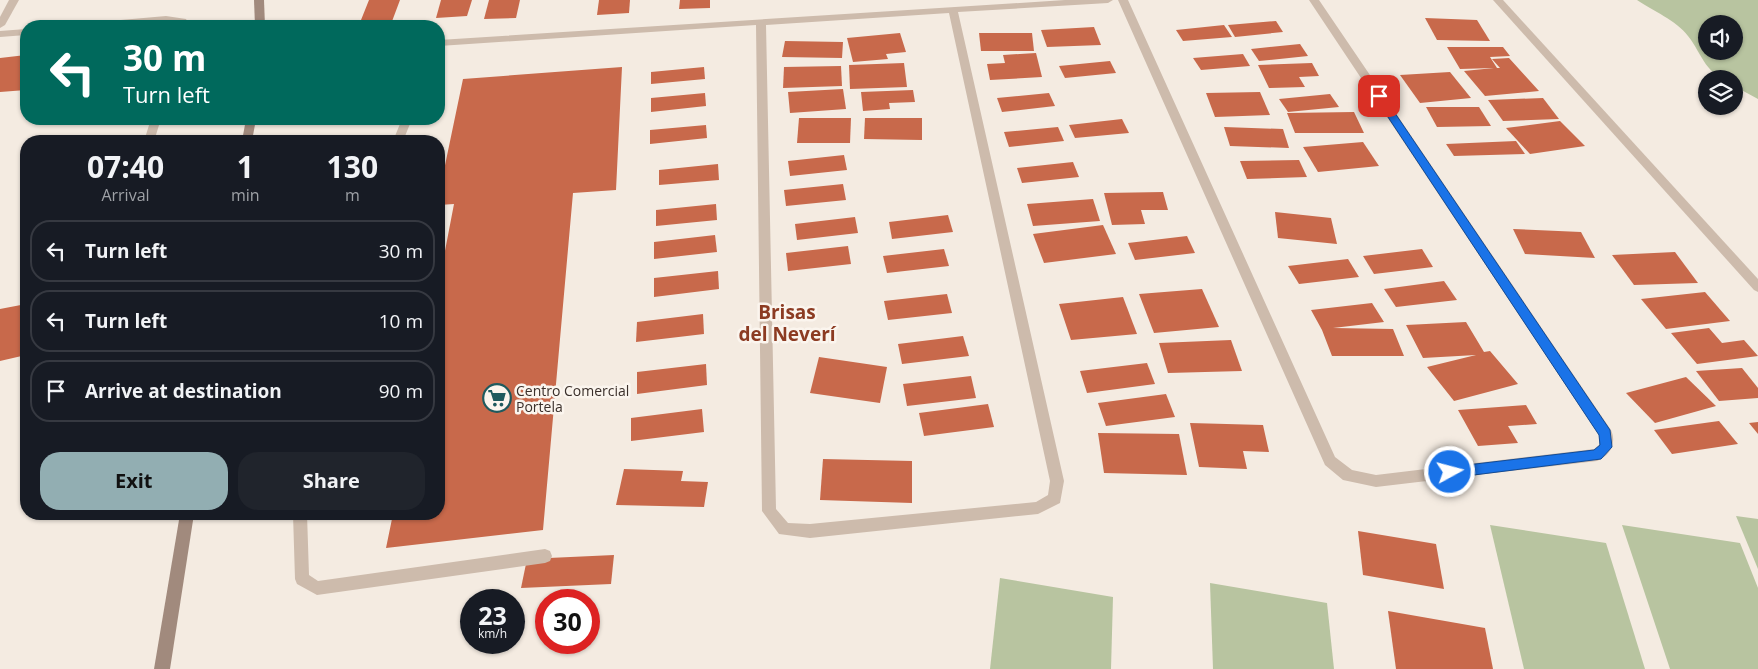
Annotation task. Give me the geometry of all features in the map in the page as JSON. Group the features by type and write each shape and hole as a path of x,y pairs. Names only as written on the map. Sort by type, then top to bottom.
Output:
{"street":[{"path":"0,25 14,0"},
{"path":"259,0 260,20"},
{"path":"445,43 1108,0"},
{"path":"1123,0 1330,461 1348,476 1376,481 1597,455 1606,447 1606,434 1314,0"},
{"path":"1498,0 1758,287"},
{"path":"760,22 768,511 784,529 810,530 1038,508 1055,499 1057,481 953,9"},
{"path":"155,20 174,20"},
{"path":"0,34 20,32"},
{"path":"162,669 185,520"},
{"path":"300,520 302,579 317,588 545,556"}],"green space":[{"path":"1637,0 1758,0 1758,99 1743,91 1743,70 1711,70 1704,60 1743,60 1743,15 1698,15 1698,51 1683,30 1671,20"},
{"path":"1736,516 1758,519 1758,569"},
{"path":"1490,525 1606,543 1645,669 1524,669"},
{"path":"1622,525 1740,543 1758,588 1758,669 1670,669"},
{"path":"1000,578 1113,597 1111,669 990,669"},
{"path":"1210,583 1327,603 1334,669 1213,669"}],"building":[{"path":"369,0 400,0 392,20 361,20"},
{"path":"441,0 472,0 467,16 436,18"},
{"path":"489,0 520,0 516,18 484,19"},
{"path":"599,0 630,0 629,13 597,15"},
{"path":"680,0 710,0 710,8 679,9"},
{"path":"1425,18 1477,20 1490,41 1437,40"},
{"path":"1276,21 1283,32 1235,37 1228,25"},
{"path":"1224,25 1232,37 1183,41 1176,30"},
{"path":"1094,27 1101,45 1047,47 1041,30"},
{"path":"900,33 906,52 886,54 888,59 853,62 847,38"},
{"path":"979,33 1032,33 1034,51 981,51"},
{"path":"785,41 843,42 842,58 782,57"},
{"path":"1300,44 1308,56 1259,61 1251,49"},
{"path":"1447,47 1503,47 1510,56 1490,57 1497,68 1500,68 1492,59 1509,58 1539,91 1485,96 1464,71 1494,68 1460,69"},
{"path":"1036,53 1042,77 990,80 987,64 1005,63 1003,55"},
{"path":"1243,54 1250,66 1201,70 1193,58"},
{"path":"20,56 20,90 0,92 0,58"},
{"path":"1110,61 1116,73 1065,78 1059,66"},
{"path":"904,63 907,87 850,89 849,65"},
{"path":"1312,63 1319,76 1299,77 1305,87 1269,88 1258,65"},
{"path":"841,66 842,86 783,88 784,67"},
{"name":"Centro Comercial Portela","path":"622,67 616,190 573,193 543,530 386,548 392,520 445,520 445,251 454,204 445,205 445,165 463,79"},
{"path":"704,67 705,79 651,84 651,72"},
{"path":"1450,72 1471,98 1420,103 1400,75"},
{"path":"843,89 846,109 790,113 788,92"},
{"path":"913,90 915,102 889,103 890,109 863,111 861,92"},
{"path":"1260,92 1270,115 1215,117 1206,93"},
{"path":"705,93 706,106 651,112 651,98"},
{"path":"1049,93 1055,106 1002,112 997,98"},
{"path":"1330,94 1339,107 1288,112 1279,99"},
{"path":"1543,98 1559,119 1503,121 1488,100"},
{"path":"1426,107 1479,107 1491,126 1437,127"},
{"path":"1354,112 1364,133 1295,133 1287,113"},
{"path":"799,118 851,118 850,143 797,143"},
{"path":"865,118 922,118 922,140 864,139"},
{"path":"1122,119 1129,133 1075,138 1069,125"},
{"path":"1560,121 1585,146 1530,154 1506,128"},
{"path":"706,125 707,138 650,144 650,130"},
{"path":"1058,127 1064,141 1009,147 1004,132"},
{"path":"1224,127 1283,129 1289,148 1230,146"},
{"path":"1516,141 1525,154 1454,156 1446,144"},
{"path":"1363,142 1379,166 1318,172 1303,147"},
{"path":"844,155 847,170 790,176 788,161"},
{"path":"1299,160 1307,177 1247,179 1240,161"},
{"path":"1073,162 1079,177 1022,183 1017,168"},
{"path":"718,164 719,180 659,185 659,170"},
{"path":"843,184 846,200 786,206 784,190"},
{"path":"1163,192 1168,210 1141,210 1145,224 1112,225 1104,193"},
{"path":"1093,199 1100,221 1033,226 1027,204"},
{"path":"716,204 717,220 656,226 656,210"},
{"path":"1275,212 1331,218 1337,244 1278,238"},
{"path":"948,215 953,232 892,239 889,222"},
{"path":"855,217 858,233 797,240 795,224"},
{"path":"1103,225 1116,254 1044,263 1033,234"},
{"path":"1513,229 1581,232 1595,258 1525,254"},
{"path":"715,235 717,252 654,259 654,242"},
{"path":"1187,236 1195,253 1135,260 1128,243"},
{"path":"848,246 851,264 788,271 786,253"},
{"path":"944,249 949,266 887,273 883,256"},
{"path":"1422,249 1433,267 1374,274 1363,256"},
{"path":"1675,252 1698,283 1634,285 1612,255"},
{"path":"1348,259 1359,277 1299,284 1288,266"},
{"path":"718,271 719,289 654,297 654,278"},
{"path":"1444,281 1457,300 1396,307 1384,289"},
{"path":"1202,289 1219,327 1154,333 1139,294"},
{"path":"1705,292 1730,321 1666,329 1641,299"},
{"path":"947,294 952,313 888,320 884,301"},
{"path":"1123,297 1137,334 1071,340 1059,304"},
{"path":"1372,303 1384,322 1333,328 1393,329 1404,356 1332,356 1322,330 1311,310"},
{"path":"20,305 20,356 0,361 0,309"},
{"path":"703,314 704,334 636,342 637,322"},
{"path":"1466,322 1484,352 1490,351 1518,384 1454,401 1427,367 1476,355 1423,358 1406,325"},
{"path":"1709,328 1722,343 1744,340 1758,356 1697,364 1671,333"},
{"path":"963,336 969,356 902,364 898,344"},
{"path":"1231,340 1242,371 1168,373 1159,343"},
{"path":"819,357 887,367 880,403 810,393"},
{"path":"1147,363 1155,384 1087,393 1080,371"},
{"path":"706,364 707,385 637,394 637,372"},
{"path":"1742,368 1758,388 1758,398 1719,401 1696,371"},
{"path":"971,376 976,398 907,406 903,384"},
{"path":"1686,377 1716,406 1655,423 1626,393"},
{"path":"1166,394 1175,417 1106,426 1098,403"},
{"path":"988,404 994,427 924,436 919,413"},
{"path":"1526,405 1537,424 1508,426 1518,443 1478,446 1458,410"},
{"path":"702,409 704,432 631,441 631,418"},
{"path":"1719,421 1738,444 1672,454 1654,430"},
{"path":"1758,422 1758,434 1749,423"},
{"path":"1190,423 1263,425 1269,452 1243,451 1247,469 1199,467"},
{"path":"1098,433 1179,434 1187,475 1104,473"},
{"path":"823,459 912,461 912,503 820,500"},
{"path":"624,469 683,471 681,481 708,482 704,507 616,505"},
{"path":"1358,531 1436,544 1444,589 1363,575"},
{"path":"614,555 611,584 521,588 527,559"},
{"path":"1388,611 1485,628 1493,669 1396,669"}],"place":[{"name":"Centro Comercial Portela","path":"497,398"}],"district":[{"name":"Brisas del Neverí","path":"787,323"}],"route":[{"path":"1379,96 1606,434 1606,447 1597,455 1450,472"}]}
